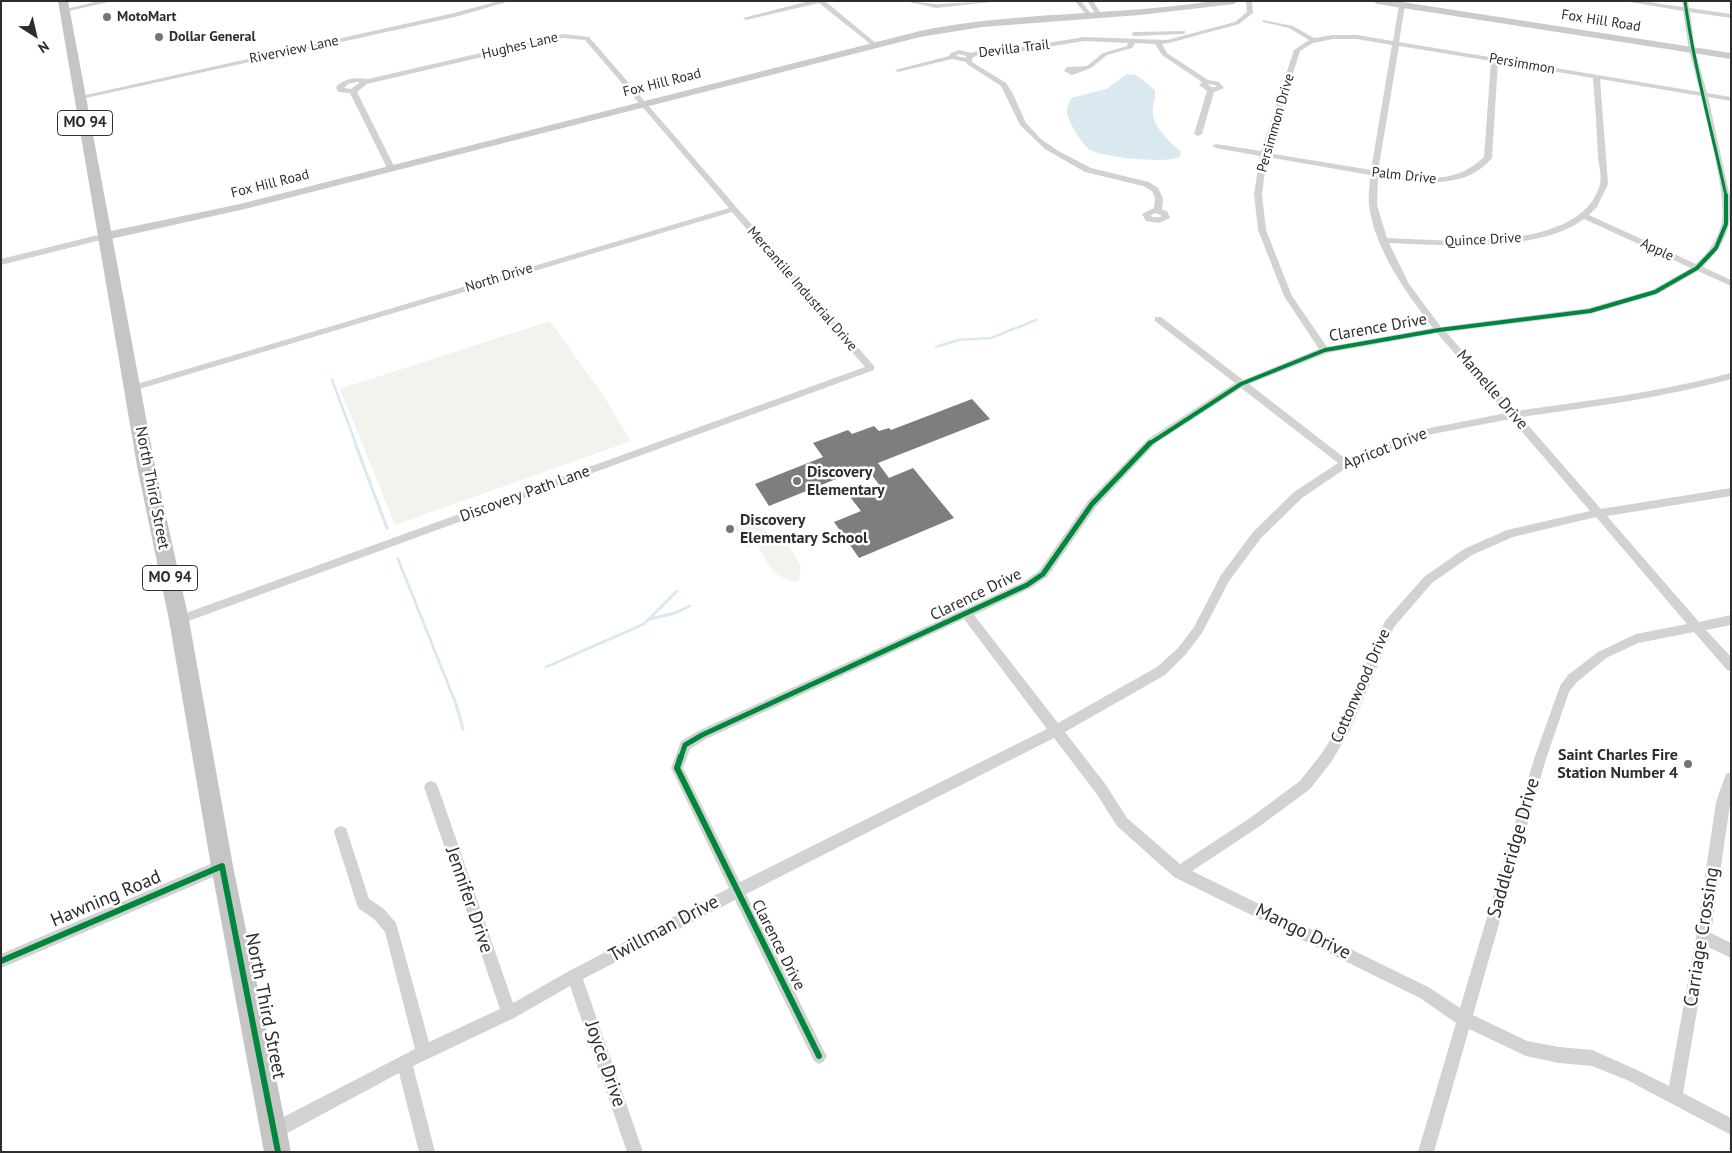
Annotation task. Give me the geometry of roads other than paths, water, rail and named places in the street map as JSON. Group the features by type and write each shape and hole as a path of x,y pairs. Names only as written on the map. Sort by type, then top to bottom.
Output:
{"main road":[{"name":"North Third Street","path":"64,5 146,466 179,620 222,866 276,1142"}],"street":[{"path":"64,5 110,1"},
{"name":"Riverview Lane","path":"81,97 455,16 507,1"},
{"path":"746,18 819,1 875,45"},
{"path":"908,1 936,6 998,1"},
{"path":"1078,1 1094,15"},
{"path":"1090,1 1094,15"},
{"name":"Fox Hill Road","path":"106,236 236,208 875,45 939,31 981,24 1193,7 1234,1"},
{"name":"Devilla Trail","path":"1158,210 1160,197 1148,185 1092,172 1039,142 1017,115 1006,88 973,66 970,58 979,52 1023,49 1084,39 1158,43 1197,34 1242,20 1250,13 1249,1"},
{"name":"Fox Hill Road","path":"1377,1 1731,56"},
{"path":"1627,1 1731,16"},
{"name":"Clarence Drive","path":"819,1056 677,768 685,745 702,735 1027,585 1043,574 1092,504 1152,441 1242,384 1325,350 1439,330 1590,311 1655,292 1697,268 1716,248 1726,224 1727,202 1704,94 1692,50 1688,10 1685,1"},
{"name":"Mamelle Drive","path":"1402,5 1374,174 1373,205 1383,240 1405,285 1439,330 1731,666"},
{"path":"1265,21 1291,27 1312,39"},
{"name":"Devilla Trail","path":"1114,40 1115,36 1121,35 1186,32 1197,34"},
{"name":"Hughes Lane","path":"368,82 352,80 342,84 340,87 341,90 353,91 368,82 563,36 577,36 587,38 644,104"},
{"name":"Persimmon","path":"1312,39 1357,37 1731,99"},
{"name":"Persimmon Drive","path":"1312,39 1297,50 1264,154 1258,194 1262,230 1288,296 1325,350"},
{"path":"1080,69 1089,67 1105,54 1130,47 1132,41"},
{"path":"1158,43 1164,54 1206,82 1203,85 1211,90 1198,134"},
{"path":"898,70 952,57 953,54 959,52 970,58"},
{"name":"Palm Drive","path":"1216,146 1416,180 1449,180 1464,177 1479,169 1488,158 1495,59"},
{"name":"Quince Drive","path":"1383,240 1464,244 1499,242 1548,233 1584,216 1597,201 1604,184 1596,77"},
{"name":"Hughes Lane","path":"353,91 391,168"},
{"path":"644,104 734,209"},
{"name":"Mercantile Industrial Drive","path":"734,209 871,368"},
{"name":"North Drive","path":"133,388 734,209"},
{"name":"Apple","path":"1584,216 1731,283"},
{"path":"1,262 106,236"},
{"path":"1158,319 1345,463"},
{"name":"Discovery Path Lane","path":"179,620 871,368"},
{"name":"Apricot Drive","path":"1057,730 1161,671 1182,651 1198,630 1225,578 1258,534 1298,495 1345,463 1420,433 1514,415 1645,396 1731,376"},
{"name":"Cottonwood Drive","path":"1179,872 1305,785 1327,757 1346,726 1389,624 1428,580 1468,552 1511,533 1598,513 1731,492"},
{"name":"Mango Drive","path":"967,614 1057,730 1122,822 1179,872 1385,972 1425,993 1464,1019 1526,1048 1559,1055 1592,1058 1675,1096 1731,1127"},
{"name":"Saddleridge Drive","path":"1426,1152 1540,759 1564,690 1572,679 1602,655 1636,639 1731,620"},
{"name":"Twillman Drive","path":"276,1142 404,1062 509,1013 574,976 737,891 1057,730"},
{"name":"Carriage Crossing","path":"1675,1096 1703,937 1723,802 1731,778"},
{"name":"Jennifer Drive","path":"431,787 509,1013"},
{"path":"341,832 363,904 379,914 391,928 424,1053"},
{"name":"Hawning Road","path":"1,961 222,866"},
{"path":"1703,937 1731,951"},
{"name":"Joyce Drive","path":"574,976 635,1152"},
{"path":"404,1062 427,1152"}],"waterway":[{"path":"936,347 958,340 991,338 1036,320"},
{"path":"332,380 356,444"},
{"path":"355,443 387,528"},
{"path":"398,559 456,704 463,729"},
{"path":"546,667 644,624 677,591"},
{"path":"650,619 675,613 690,606"}],"place":[{"name":"MotoMart","path":"107,17"},
{"name":"Dollar General","path":"159,37"},
{"name":"Discovery Elementary","path":"797,481"},
{"name":"Discovery Elementary School","path":"730,529"},
{"name":"Saint Charles Fire Station Number 4","path":"1688,764"}]}
